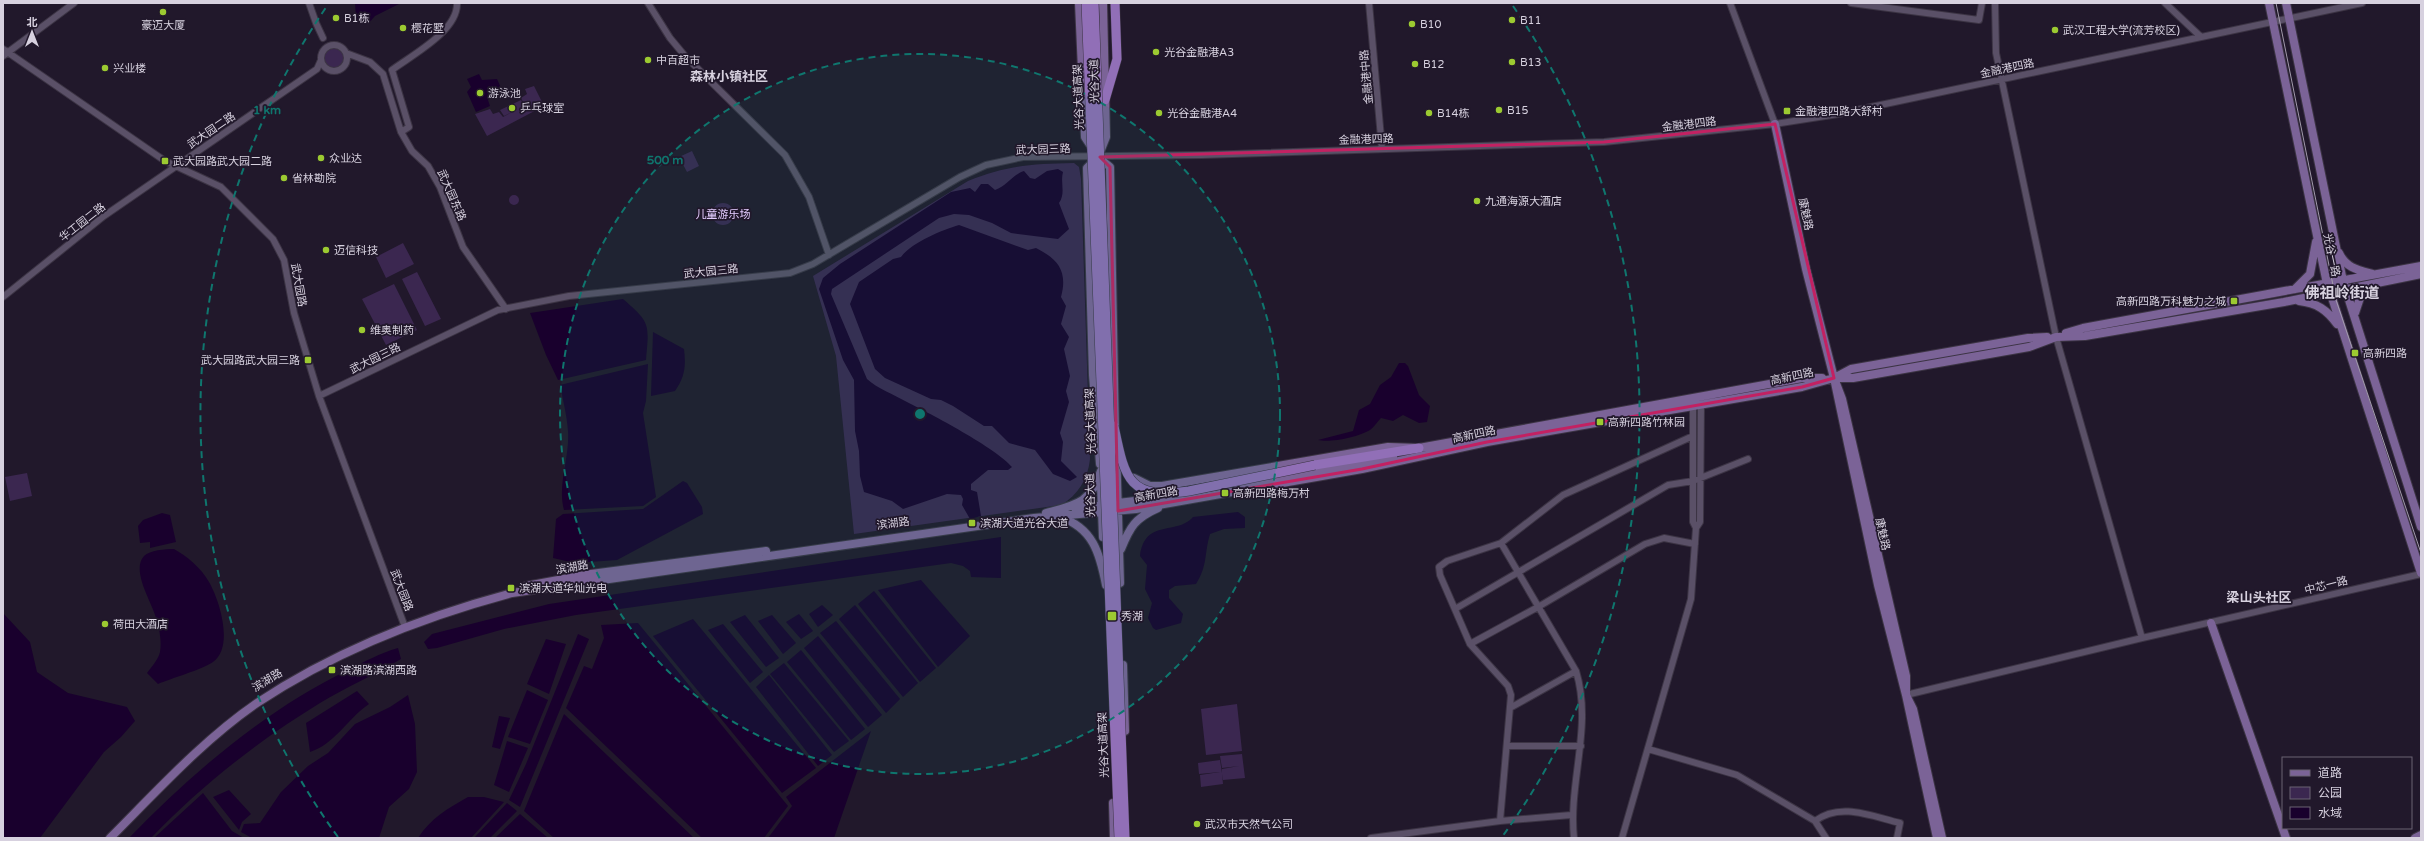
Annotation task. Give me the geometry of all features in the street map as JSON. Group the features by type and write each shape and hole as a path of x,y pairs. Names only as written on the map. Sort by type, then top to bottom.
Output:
{"highway":[{"name":"光谷大道高架","path":"1086,3 1118,838"},
{"name":"光谷大道高架","path":"1094,3 1125,838"},
{"path":"1105,100 1117,59 1115,3"},
{"path":"1108,377 1114,427 1124,469 1138,487 1148,492 1166,493 1189,491 1315,465 1419,448"}],"main road":[{"name":"光谷大道","path":"1079,3 1084,137 1098,157 1110,167 1118,507 1129,838"},
{"name":"光谷大道","path":"1103,3 1106,137 1098,157 1087,168 1093,375 1101,471 1100,504 1106,585 1114,838"},
{"name":"光谷一路","path":"2269,3 2327,284 2421,573"},
{"name":"光谷一路","path":"2286,3 2288,19 2343,281 2421,527"},
{"name":"康魅路","path":"1775,124 1806,269 1834,378 1842,399 1906,676 1906,695 1937,838"},
{"path":"2292,291 2304,282 2310,274 2317,236"},
{"path":"2336,248 2342,260 2353,269 2380,279 2361,295 2354,311 2356,320"},
{"name":"高新四路","path":"1118,507 1169,503 1362,469 1487,442 1802,387 1834,378 1851,369 2028,338 2085,336 2284,302 2346,290 2421,266"},
{"name":"高新四路","path":"2056,337 2083,328 2343,281 2380,279 2421,274"},
{"path":"2284,302 2295,301 2316,305 2328,311 2341,328"},
{"name":"高新四路","path":"1118,507 1371,461 1419,448 1802,378 1834,378"},
{"name":"高新四路","path":"1116,436 1123,465 1138,482 1162,486 1388,447 1419,448"},
{"path":"1046,515 1078,504 1091,495 1101,471"},
{"path":"1120,568 1120,549 1130,527 1139,518 1169,503"},
{"name":"滨湖路","path":"1046,515 1100,504 1118,507"},
{"name":"滨湖路","path":"104,838 178,763 255,700 335,652 468,600 511,588 591,574 1046,515 1083,512 1101,513 1118,507"},
{"path":"1046,515 1069,520 1092,538 1102,564 1106,585"},
{"path":"2212,622 2282,817"},
{"path":"2212,622 2282,826"},
{"name":"滨湖路","path":"110,838 181,766 257,704 337,656 404,625"},
{"name":"康魅路","path":"1906,695 1913,709 1942,838"},
{"path":"2415,838 2421,835"}],"street":[{"path":"5,53 74,3"},
{"path":"310,3 316,23 323,38 323,52 317,69 338,70 355,57"},
{"path":"401,132 409,127 392,70 447,28 457,10 457,3"},
{"path":"648,3 670,38 685,56 785,155 807,192 829,255"},
{"name":"金融港中路","path":"1369,3 1382,149"},
{"path":"1730,3 1775,124"},
{"path":"1852,3 1893,6 1979,20 1982,3"},
{"path":"1995,3 1995,42 2001,80 2056,337 2142,638"},
{"path":"2165,3 2201,37"},
{"name":"金融港四路","path":"1098,157 1604,142 1775,124 1838,114 2362,3"},
{"path":"323,38 337,45 346,53 345,65"},
{"path":"323,52 328,46 337,45"},
{"name":"武大园路","path":"5,53 175,166 221,188 273,238 284,260 294,313 318,396 404,625"},
{"name":"武大园东路","path":"346,53 370,62 383,74 401,132 412,151 428,166 440,187 463,247 506,309"},
{"path":"321,60 329,70"},
{"name":"武大园二路","path":"175,166 317,69"},
{"name":"武大园三路","path":"318,396 482,317 506,309 569,296 790,273 813,264 960,176 986,165 1024,157 1098,157"},
{"name":"华工园二路","path":"3,297 104,216 175,166"},
{"path":"1696,528 1693,522 1693,436 1697,405"},
{"path":"1622,838 1691,599 1696,528 1700,522 1697,405"},
{"path":"1500,821 1511,695 1508,686 1470,644 1440,576 1439,567 1447,561 1501,543 1563,495 1693,436"},
{"path":"1455,609 1624,509 1668,485 1700,479 1748,459"},
{"path":"1470,644 1538,607 1645,544 1664,538 1695,544"},
{"path":"1501,543 1576,671 1580,683 1581,746 1572,815 1574,838"},
{"name":"中芯一路","path":"1906,695 2421,573"},
{"path":"1510,708 1576,671"},
{"path":"1507,746 1581,746"},
{"path":"1648,749 1737,775 1815,821 1826,838"},
{"path":"1815,821 1824,814 1844,810 1900,823 1897,838"},
{"path":"1371,838 1500,821 1572,815"}],"highlighted area":[{"path":"1775,124 1834,378 1802,387 1487,442 1362,469 1118,511 1110,167 1100,157 1604,142"}],"green space":[{"path":"334,47 342,50 345,58 342,66 334,69 326,66 323,58 326,50"},
{"path":"534,86 544,106 487,136 475,114 490,109 493,114 499,112 503,117 520,108 504,116 500,110 521,100 525,106 521,98 527,94 525,89"},
{"path":"692,151 699,166 687,172 679,157"},
{"path":"1074,163 1079,167 1081,179 1090,459 1087,473 1081,486 1067,501 1061,505 854,534 836,356 813,276 968,181 1020,166"},
{"path":"512,195 516,195 518,196 518,204 512,205 509,202 509,198"},
{"name":"儿童游乐场","path":"719,203 727,203 734,210 734,218 727,225 719,225 712,218 712,210"},
{"path":"403,243 414,264 386,278 376,257"},
{"path":"417,272 441,319 425,326 402,279"},
{"path":"394,284 417,330 386,345 362,299"},
{"path":"27,473 32,496 10,501 5,477"},
{"path":"1237,704 1242,751 1206,755 1201,709"},
{"path":"1242,754 1245,778 1223,780 1222,774 1223,784 1201,787 1200,775 1220,772 1199,774 1198,763 1220,760 1222,773 1222,769 1239,766 1222,768 1220,756"}],"water":[{"path":"355,3 401,3 375,16 368,24 361,24 356,18"},
{"name":"游泳池","path":"479,74 482,80 497,79 502,90 491,94 492,97 488,100 490,106 476,112 467,92 471,87 467,79"},
{"path":"1058,169 1063,172 1063,192 1059,203 1069,229 1058,239 1011,233 992,223 969,215 954,214 939,218 832,289 831,294 867,379 871,383 978,441 1004,459 1012,467 1008,470 988,470 971,484 971,490 977,492 981,516 970,519 962,505 963,499 961,495 947,494 903,509 892,501 864,492 860,476 859,451 855,431 854,380 843,360 819,289 823,278 840,264 951,192 970,188 975,192 981,184 988,184 995,190 1024,171 1030,178 1035,179 1047,171"},
{"path":"959,225 1028,250 1036,248 1044,252 1055,261 1062,273 1063,288 1061,297 1066,306 1061,324 1069,337 1064,349 1070,376 1066,391 1069,402 1060,433 1063,442 1061,461 1077,477 1070,481 1053,474 1035,450 1009,443 992,426 984,426 941,400 931,399 885,378 875,369 850,304 859,282 893,259 901,257 919,242 944,230"},
{"path":"623,299 639,314 646,325 648,339 646,360 558,380 546,355 530,313"},
{"path":"653,332 684,349 685,361 683,376 675,391 651,396"},
{"path":"1399,363 1405,363 1408,366 1419,395 1430,406 1427,422 1419,423 1403,415 1393,421 1381,418 1370,430 1365,433 1337,440 1318,440 1353,431 1359,410 1370,404 1380,385 1391,377"},
{"path":"648,364 646,401 643,413 656,497 643,506 564,510 562,491 568,431 560,385"},
{"path":"683,481 687,483 702,507 703,514 617,560 575,563 553,558 556,519 563,514 643,509"},
{"path":"1238,512 1245,517 1245,528 1224,529 1210,534 1204,565 1196,584 1175,586 1169,590 1169,598 1183,614 1181,623 1156,630 1153,628 1148,618 1152,603 1145,589 1147,565 1140,556 1143,544 1148,537 1154,532 1162,529 1186,523 1193,517"},
{"path":"162,513 170,515 176,542 150,548 150,542 140,543 138,526 143,520"},
{"path":"1001,537 1001,578 971,577 970,571 963,566 951,563 576,615 504,629 437,648 428,649 424,642 432,634 549,604"},
{"path":"174,549 184,555 198,568 206,577 213,590 221,612 224,635 223,646 219,655 208,665 158,684 147,673 155,663 160,652 160,633 155,615 143,586 140,569 144,556 150,552"},
{"path":"921,580 970,636 938,667 878,590"},
{"path":"874,591 936,668 920,682 858,604"},
{"path":"822,605 833,615 818,627 809,614"},
{"path":"855,605 918,683 903,697 839,619"},
{"path":"3,613 30,642 37,672 68,693 127,707 135,721 121,737 104,752 40,838 3,838"},
{"path":"799,614 813,631 801,639 786,622"},
{"path":"745,615 779,658 766,667 730,622"},
{"path":"772,615 796,643 783,654 758,621"},
{"path":"693,619 816,768 782,793 653,636"},
{"path":"836,621 900,699 886,713 820,633"},
{"path":"638,623 788,806 764,838 702,838 566,708 584,666 592,669 604,638 601,625"},
{"path":"723,624 763,672 750,683 708,630"},
{"path":"578,634 589,639 520,807 509,800 526,764"},
{"path":"818,636 882,715 868,727 804,648"},
{"path":"546,639 566,644 549,694 527,684"},
{"path":"398,648 401,659 330,697 253,748 190,800 151,838 129,838 204,767 287,704 348,670 385,652"},
{"path":"801,650 865,729 851,740 787,662"},
{"path":"784,663 849,741 834,752 770,674"},
{"path":"769,675 832,755 818,766 756,687"},
{"path":"527,690 548,700 530,744 508,737"},
{"path":"357,691 369,704 327,743 310,752 306,723"},
{"path":"408,695 415,724 417,772 409,789 389,807 379,838 252,838 241,832 244,824 260,823 281,792 308,766 328,753 355,724 390,707"},
{"path":"564,714 694,838 554,838 524,811"},
{"path":"499,716 510,718 500,749 492,747"},
{"path":"871,731 834,838 768,838 792,806 786,797"},
{"path":"507,741 528,748 509,792 494,785"},
{"path":"229,790 251,814 242,822 239,830 213,797"},
{"path":"203,793 232,831 244,838 154,838"},
{"path":"468,797 484,797 504,802 471,838 418,838 428,825 440,814"},
{"path":"507,803 517,811 490,838 474,838"},
{"path":"520,814 548,838 495,838"}],"tram line":[{"path":"2276,3 2336,300 2421,553"}],"place":[{"name":"豪迈大厦","path":"163,12"},
{"name":"B1栋","path":"336,18"},
{"name":"B11","path":"1512,20"},
{"name":"B10","path":"1412,24"},
{"name":"樱花墅","path":"403,28"},
{"name":"武汉工程大学(流芳校区)","path":"2055,30"},
{"name":"光谷金融港A3","path":"1156,52"},
{"name":"中百超市","path":"648,60"},
{"name":"B13","path":"1512,62"},
{"name":"B12","path":"1415,64"},
{"name":"兴业楼","path":"105,68"},
{"name":"游泳池","path":"480,93"},
{"name":"乒乓球室","path":"512,108"},
{"name":"B15","path":"1499,110"},
{"name":"金融港四路大舒村","path":"1787,111"},
{"name":"光谷金融港A4","path":"1159,113"},
{"name":"B14栋","path":"1429,113"},
{"name":"众业达","path":"321,158"},
{"name":"武大园路武大园二路","path":"165,161"},
{"name":"省林勘院","path":"284,178"},
{"name":"九通海源大酒店","path":"1477,201"},
{"name":"迈信科技","path":"326,250"},
{"name":"高新四路万科魅力之城","path":"2234,301"},
{"name":"维奥制药","path":"362,330"},
{"name":"高新四路","path":"2355,353"},
{"name":"武大园路武大园三路","path":"308,360"},
{"name":"高新四路竹林园","path":"1600,422"},
{"name":"高新四路梅万村","path":"1225,493"},
{"name":"滨湖大道光谷大道","path":"972,523"},
{"name":"滨湖大道华灿光电","path":"511,588"},
{"name":"秀湖","path":"1112,616"},
{"name":"荷田大酒店","path":"105,624"},
{"name":"滨湖路滨湖西路","path":"332,670"},
{"name":"武汉市天然气公司","path":"1197,824"}],"district":[{"name":"森林小镇社区","path":"729,76"},
{"name":"佛祖岭街道","path":"2342,293"},
{"name":"梁山头社区","path":"2259,597"}]}
